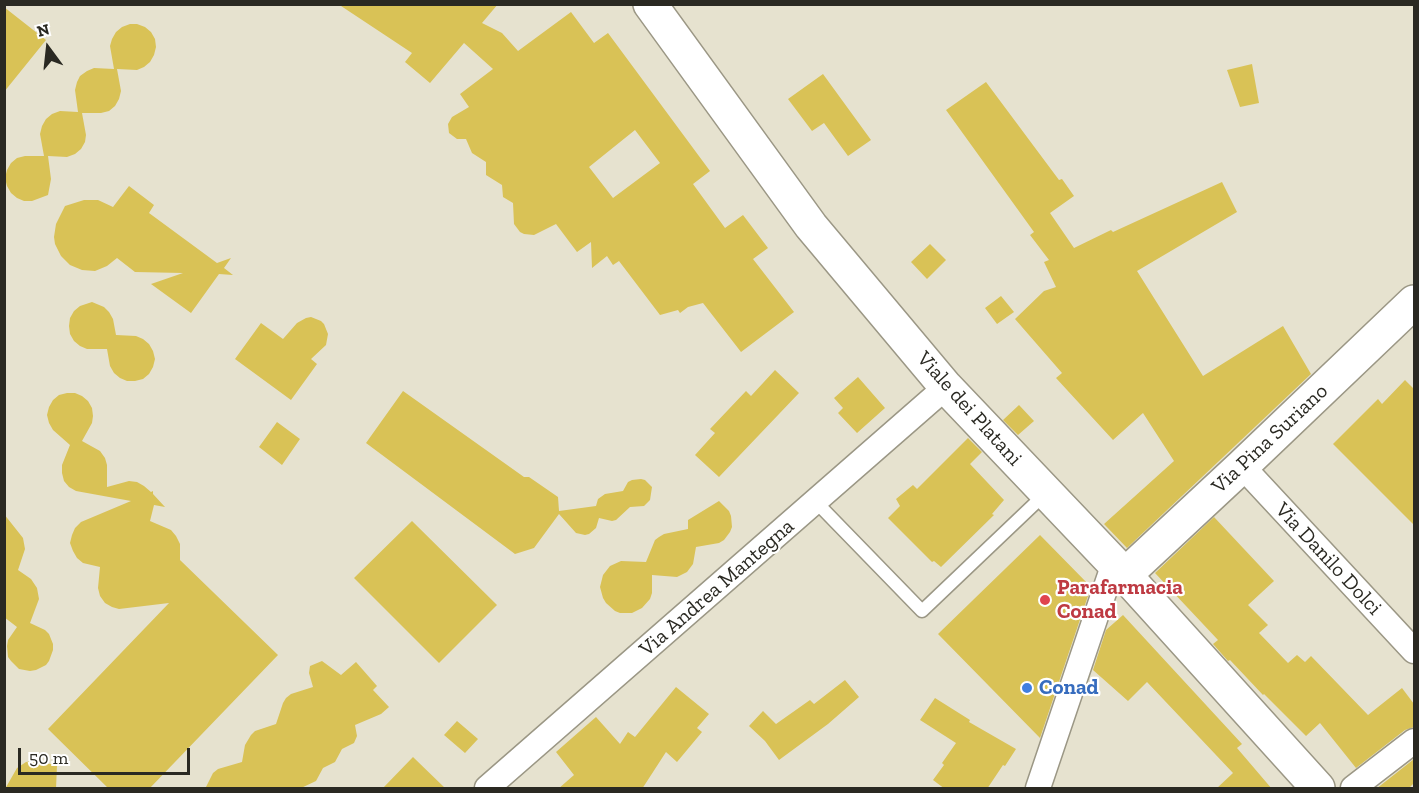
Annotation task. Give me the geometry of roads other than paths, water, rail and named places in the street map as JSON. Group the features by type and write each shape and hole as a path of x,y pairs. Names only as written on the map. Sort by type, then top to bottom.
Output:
{"street":[{"name":"Viale dei Platani","path":"650,4 811,225 946,387 1119,569 1318,789"},
{"name":"Via Pina Suriano","path":"1119,569 1242,466 1414,302"},
{"name":"Via Andrea Mantegna","path":"487,789 946,387"},
{"name":"Via Danilo Dolci","path":"1242,466 1414,651"},
{"path":"1038,789 1119,569"},
{"path":"1353,789 1414,741"}],"lane":[{"path":"816,502 922,611 1047,492"}],"place":[{"name":"Parafarmacia Conad","path":"1045,600"},
{"name":"Conad","path":"1027,688"}]}
